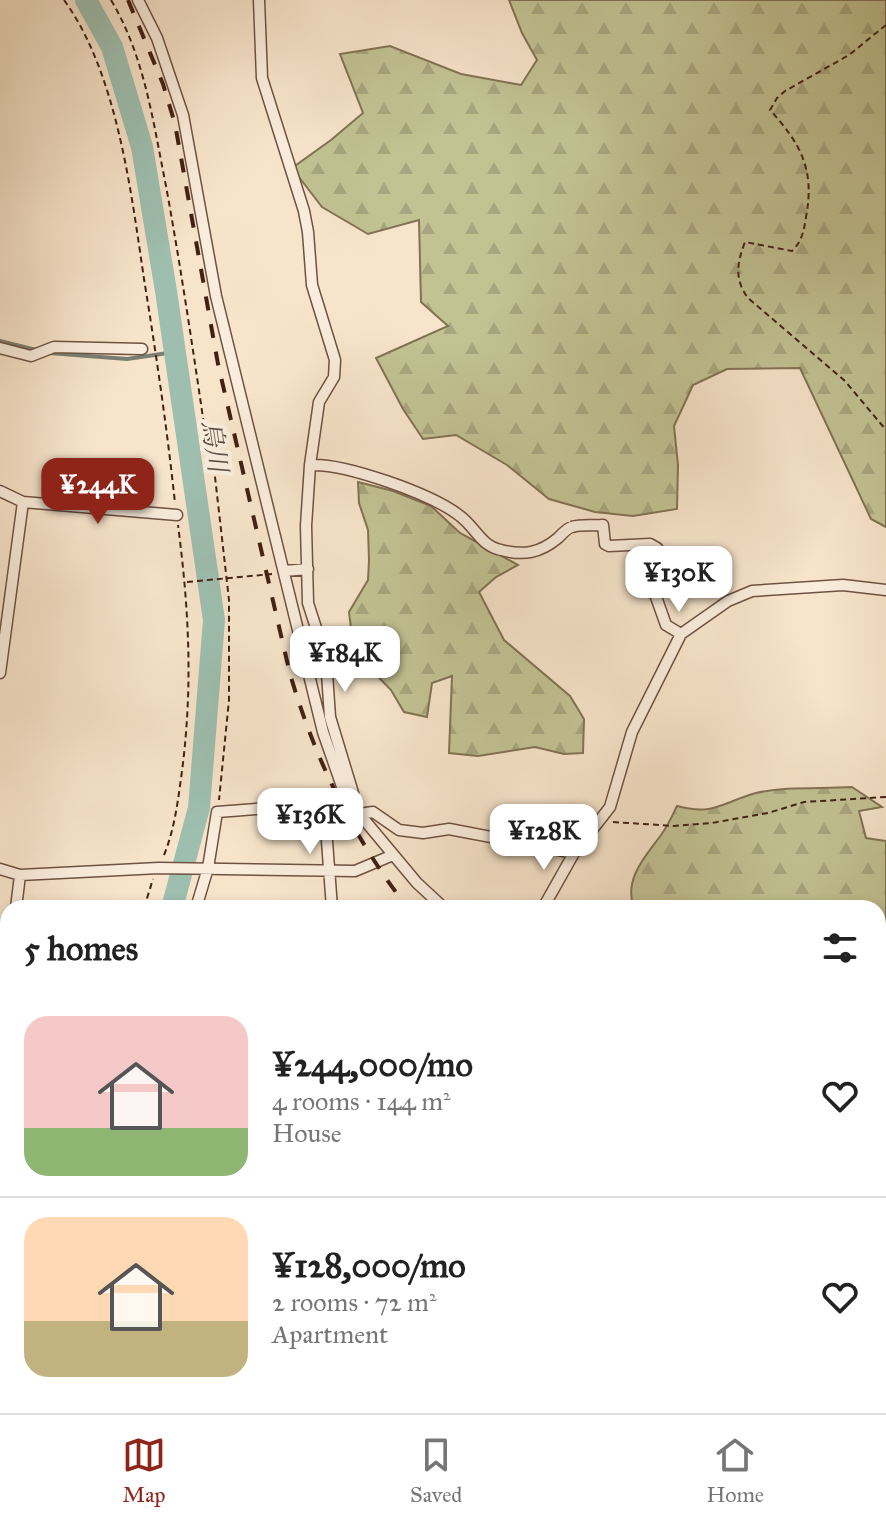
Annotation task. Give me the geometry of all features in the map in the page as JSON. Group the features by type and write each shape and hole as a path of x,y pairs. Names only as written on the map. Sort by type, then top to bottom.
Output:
{"street":[{"path":"138,0 157,38 183,115 216,296 323,732 346,798 417,883 435,900"},
{"path":"198,900 217,812 346,798 353,793 330,717 326,659 308,603 306,526 310,465 319,402 334,377 335,360 312,285 304,211 262,78 259,0"},
{"path":"0,348 31,356 54,347 142,349"},
{"path":"310,465 337,468 427,497 459,515 486,546 499,550 520,553 545,549 571,527 603,525 605,544 609,546 650,544 657,548 643,589 655,594 666,625 681,634"},
{"path":"0,491 23,502 177,515"},
{"path":"0,673 23,502"},
{"path":"284,571 308,569"},
{"path":"548,900 574,853 610,807 632,732 681,634 728,601 752,591 843,585 886,590"},
{"path":"324,801 331,900"},
{"path":"359,814 373,812 399,830 423,833 449,829 574,853"},
{"path":"0,869 20,875 161,868 328,871 364,869 393,855"},
{"path":"17,900 20,875"}],"path":[{"path":"64,0 78,20 103,75 121,147 159,374 186,582 190,691 186,743 172,833 161,868 150,883 146,900"},
{"path":"111,0 122,20 147,90 180,265 208,452 214,468 229,600 229,700 217,812"},
{"path":"886,25 849,55 777,98 770,110 795,141 807,167 810,198 803,233 792,251 745,242 737,261 740,287 748,298 845,381 886,430"},
{"path":"186,582 284,571"},
{"path":"599,821 686,825 748,817 804,802 886,797"}],"green space":[{"path":"509,0 886,0 886,527 871,519 800,368 727,369 693,385 674,426 678,465 677,509 633,516 595,512 549,499 507,465 456,435 423,439 376,358 448,326 421,302 419,220 368,234 322,207 292,168 363,113 340,54 390,46 461,74 521,85 537,60"},
{"path":"358,482 431,506 460,533 518,565 496,577 479,592 504,640 570,696 584,719 583,753 564,754 535,747 478,756 449,753 452,676 432,683 427,717 404,712 391,690 354,652 349,612 368,580 369,560 368,530 359,503"},
{"path":"852,787 882,807 859,811 866,838 886,841 886,900 632,900 631,887 638,868 666,828 677,806 710,809 756,793"}],"waterway":[{"name":"烏川","path":"86,0 112,47 142,147 214,620 199,808 174,900"},
{"path":"0,341 36,350"},
{"path":"49,353 127,359 175,352"}],"railway":[{"path":"128,0 163,84 175,124 218,364 290,674 311,737 338,797 370,854 402,900"}]}
